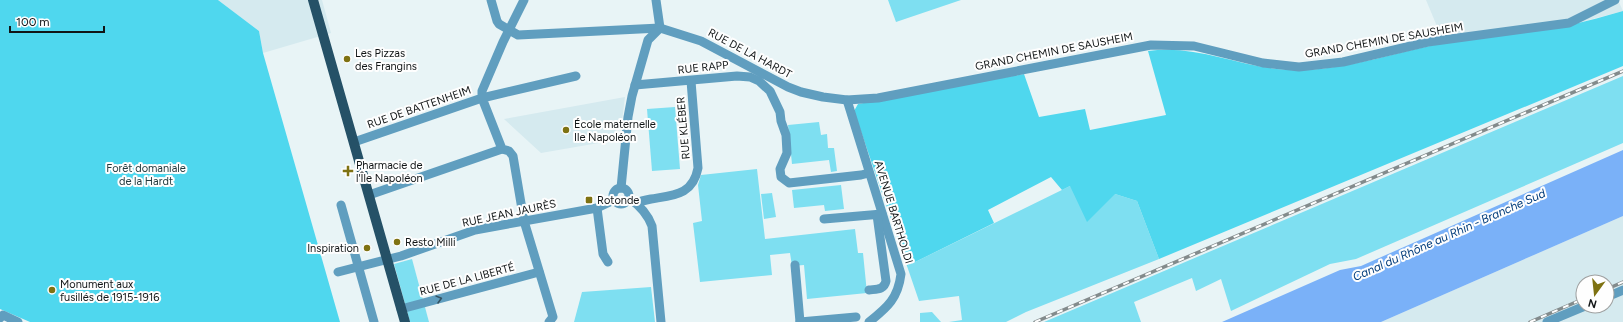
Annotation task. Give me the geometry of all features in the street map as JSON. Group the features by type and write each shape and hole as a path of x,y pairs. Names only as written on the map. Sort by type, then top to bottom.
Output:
{"main road":[{"path":"313,0 405,322"}],"street":[{"path":"491,0 497,21 509,31"},
{"name":"RUE DE BATTENHEIM","path":"354,142 482,98 482,91 524,0"},
{"path":"621,188 628,117 635,85 648,40 660,28 656,0"},
{"name":"GRAND CHEMIN DE SAUSHEIM","path":"847,100 878,98 1151,45 1194,46 1263,63 1299,67 1343,62 1428,42 1569,23 1615,0"},
{"path":"641,28 648,40"},
{"name":"RUE DE LA HARDT","path":"509,31 518,35 660,28 701,40 794,90 823,97 847,100"},
{"path":"502,149 482,98 576,76"},
{"name":"RUE RAPP","path":"635,85 737,76 755,79 767,88 773,96 780,112 781,121 786,135 788,153 780,169 781,177 784,180 789,182 869,173"},
{"name":"RUE KLÉBER","path":"632,201 681,193 690,186 696,177 698,161 691,81"},
{"name":"AVENUE BARTHOLDI","path":"847,100 880,214 901,274 899,287 893,300 870,322"},
{"path":"369,195 502,149 509,151 513,156 524,221 551,319"},
{"path":"621,188 628,192 632,201 646,215 652,226 661,322"},
{"path":"621,188 615,192 614,200 622,204 632,201"},
{"name":"RUE JEAN JAURÈS","path":"338,272 387,260 475,230 597,208 614,200"},
{"path":"341,205 374,322"},
{"path":"597,208 603,254 608,262"},
{"path":"824,220 880,214 885,286 881,289 869,290"},
{"path":"883,260 896,259"},
{"path":"795,265 800,322 856,317"},
{"name":"RUE DE LA LIBERTÉ","path":"401,309 539,272"},
{"path":"1547,322 1575,310"},
{"path":"2,317 18,322"}],"shaded area":[{"path":"218,0 322,0 331,33 263,53 259,31"},
{"path":"888,0 961,0 896,22"},
{"path":"1426,0 1618,0 1623,11 1570,25 1444,43"},
{"path":"1623,76 1623,143 1356,259 1330,264 1231,311 1221,279 1196,291 1192,278 1134,302 1141,322 1044,322"},
{"name":"École maternelle Ile Napoléon","path":"625,97 622,121 615,121 616,140 541,153 504,119"},
{"path":"675,107 680,169 652,171 647,109"},
{"path":"819,122 821,135 827,134 828,148 834,148 837,171 831,172 829,160 792,164 788,125"},
{"path":"757,169 765,239 855,229 858,253 863,253 867,293 807,299 804,265 792,266 790,253 770,255 772,275 700,282 693,223 702,221 698,185 701,175"},
{"path":"841,185 844,209 825,211 824,205 794,208 792,190"},
{"path":"1070,186 1115,194 1137,201 1159,259 1026,312 1006,322 949,322 962,320 959,296 919,301 907,266"},
{"path":"772,193 776,217 764,219 761,194"},
{"path":"1623,216 1623,322 1381,322"},
{"path":"412,259 429,322 410,322 394,264"},
{"path":"651,287 655,322 574,322 582,292"},
{"path":"932,312 941,322 920,322 920,313"}],"green space":[{"name":"Forêt domaniale de la Hardt","path":"0,0 218,0 259,31 263,53 340,322 30,322 0,309"},
{"path":"1623,11 1623,66 1159,259 1137,201 1115,194 1087,222 1070,186 1062,190 1051,177 988,210 994,223 907,266 854,111 858,104 1024,74 1039,117 1085,109 1090,130 1166,115 1148,51 1187,51 1284,70 1322,69 1357,63 1444,43 1570,25"}],"water":[{"name":"Canal du Rhône au Rhin - Branche Sud","path":"1623,150 1623,216 1381,322 1222,322 1340,270 1361,266"}],"railway":[{"path":"1035,322 1623,71"},
{"path":"1615,286 1623,282"},
{"path":"1530,322 1575,302"}],"place":[{"name":"Les Pizzas des Frangins","path":"347,59"},
{"name":"École maternelle Ile Napoléon","path":"566,130"},
{"name":"Pharmacie de l'Île Napoléon","path":"348,171"},
{"name":"Rotonde","path":"589,200"},
{"name":"Resto Milli","path":"397,242"},
{"name":"Inspiration","path":"367,248"},
{"name":"Monument aux fusillés de 1915-1916","path":"52,290"}]}
